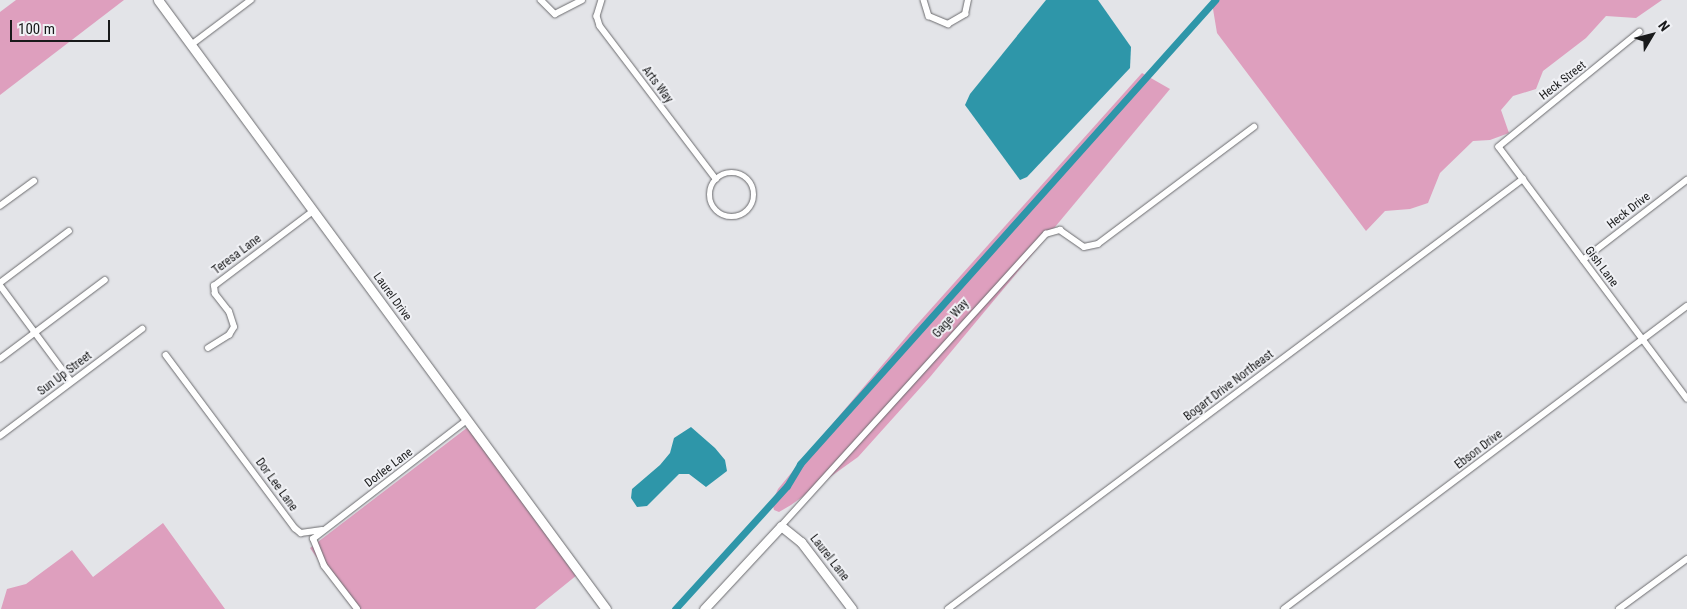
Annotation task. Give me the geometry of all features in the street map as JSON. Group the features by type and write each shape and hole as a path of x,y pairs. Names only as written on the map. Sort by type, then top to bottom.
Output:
{"street":[{"name":"Laurel Drive","path":"158,0 606,609"},
{"path":"191,45 251,0"},
{"path":"541,0 555,14 582,0"},
{"name":"Arts Way","path":"602,0 597,16 600,26 716,179"},
{"path":"924,0 929,16 948,24 965,14 968,0"},
{"name":"Heck Street","path":"1499,147 1640,32"},
{"name":"Gage Way","path":"704,609 1046,234 1060,230 1084,247 1098,244 1254,127"},
{"name":"Gish Lane","path":"1499,147 1687,398"},
{"path":"729,173 748,180 754,192 747,211 733,217 718,213 710,200 712,185 716,179 729,173"},
{"name":"Bogart Drive Northeast","path":"948,609 1523,179"},
{"name":"Heck Drive","path":"1583,260 1687,180"},
{"path":"0,206 34,181"},
{"name":"Teresa Lane","path":"208,348 229,335 234,327 229,312 214,294 214,286 313,211"},
{"path":"69,231 0,284 72,381"},
{"path":"0,359 105,280"},
{"name":"Ebson Drive","path":"1284,609 1687,306"},
{"name":"Sun Up Street","path":"0,436 142,329"},
{"name":"Dor Lee Lane","path":"166,355 295,528 301,533 322,530"},
{"name":"Dorlee Lane","path":"322,530 467,420"},
{"name":"Laurel Lane","path":"781,526 802,542 852,609"},
{"path":"322,530 313,539 316,553 357,609"},
{"path":"1619,609 1687,559"}],"shaded area":[{"path":"16,0 124,0 0,95 0,12"},
{"path":"1214,0 1662,0 1636,18 1606,16 1586,38 1543,71 1536,89 1513,96 1501,110 1509,133 1490,140 1473,141 1440,173 1428,203 1410,209 1385,211 1366,231 1217,33 1212,3"},
{"path":"1142,73 1170,89 930,377 858,457 791,505 779,512 774,510 772,502 778,489 806,455 912,330"},
{"path":"468,427 577,575 535,609 353,609 310,548"},
{"path":"163,523 225,609 1,609 7,589 26,584 72,550 93,577"}],"water":[{"path":"1046,0 1098,0 1131,47 1130,68 1027,177 1020,180 965,105 970,94"},
{"path":"691,427 715,448 725,460 727,471 706,487 689,474 679,474 647,506 637,507 631,498 632,489 660,465 670,453 674,438"}],"waterway":[{"path":"675,609 787,486 800,464 1215,0"}]}
